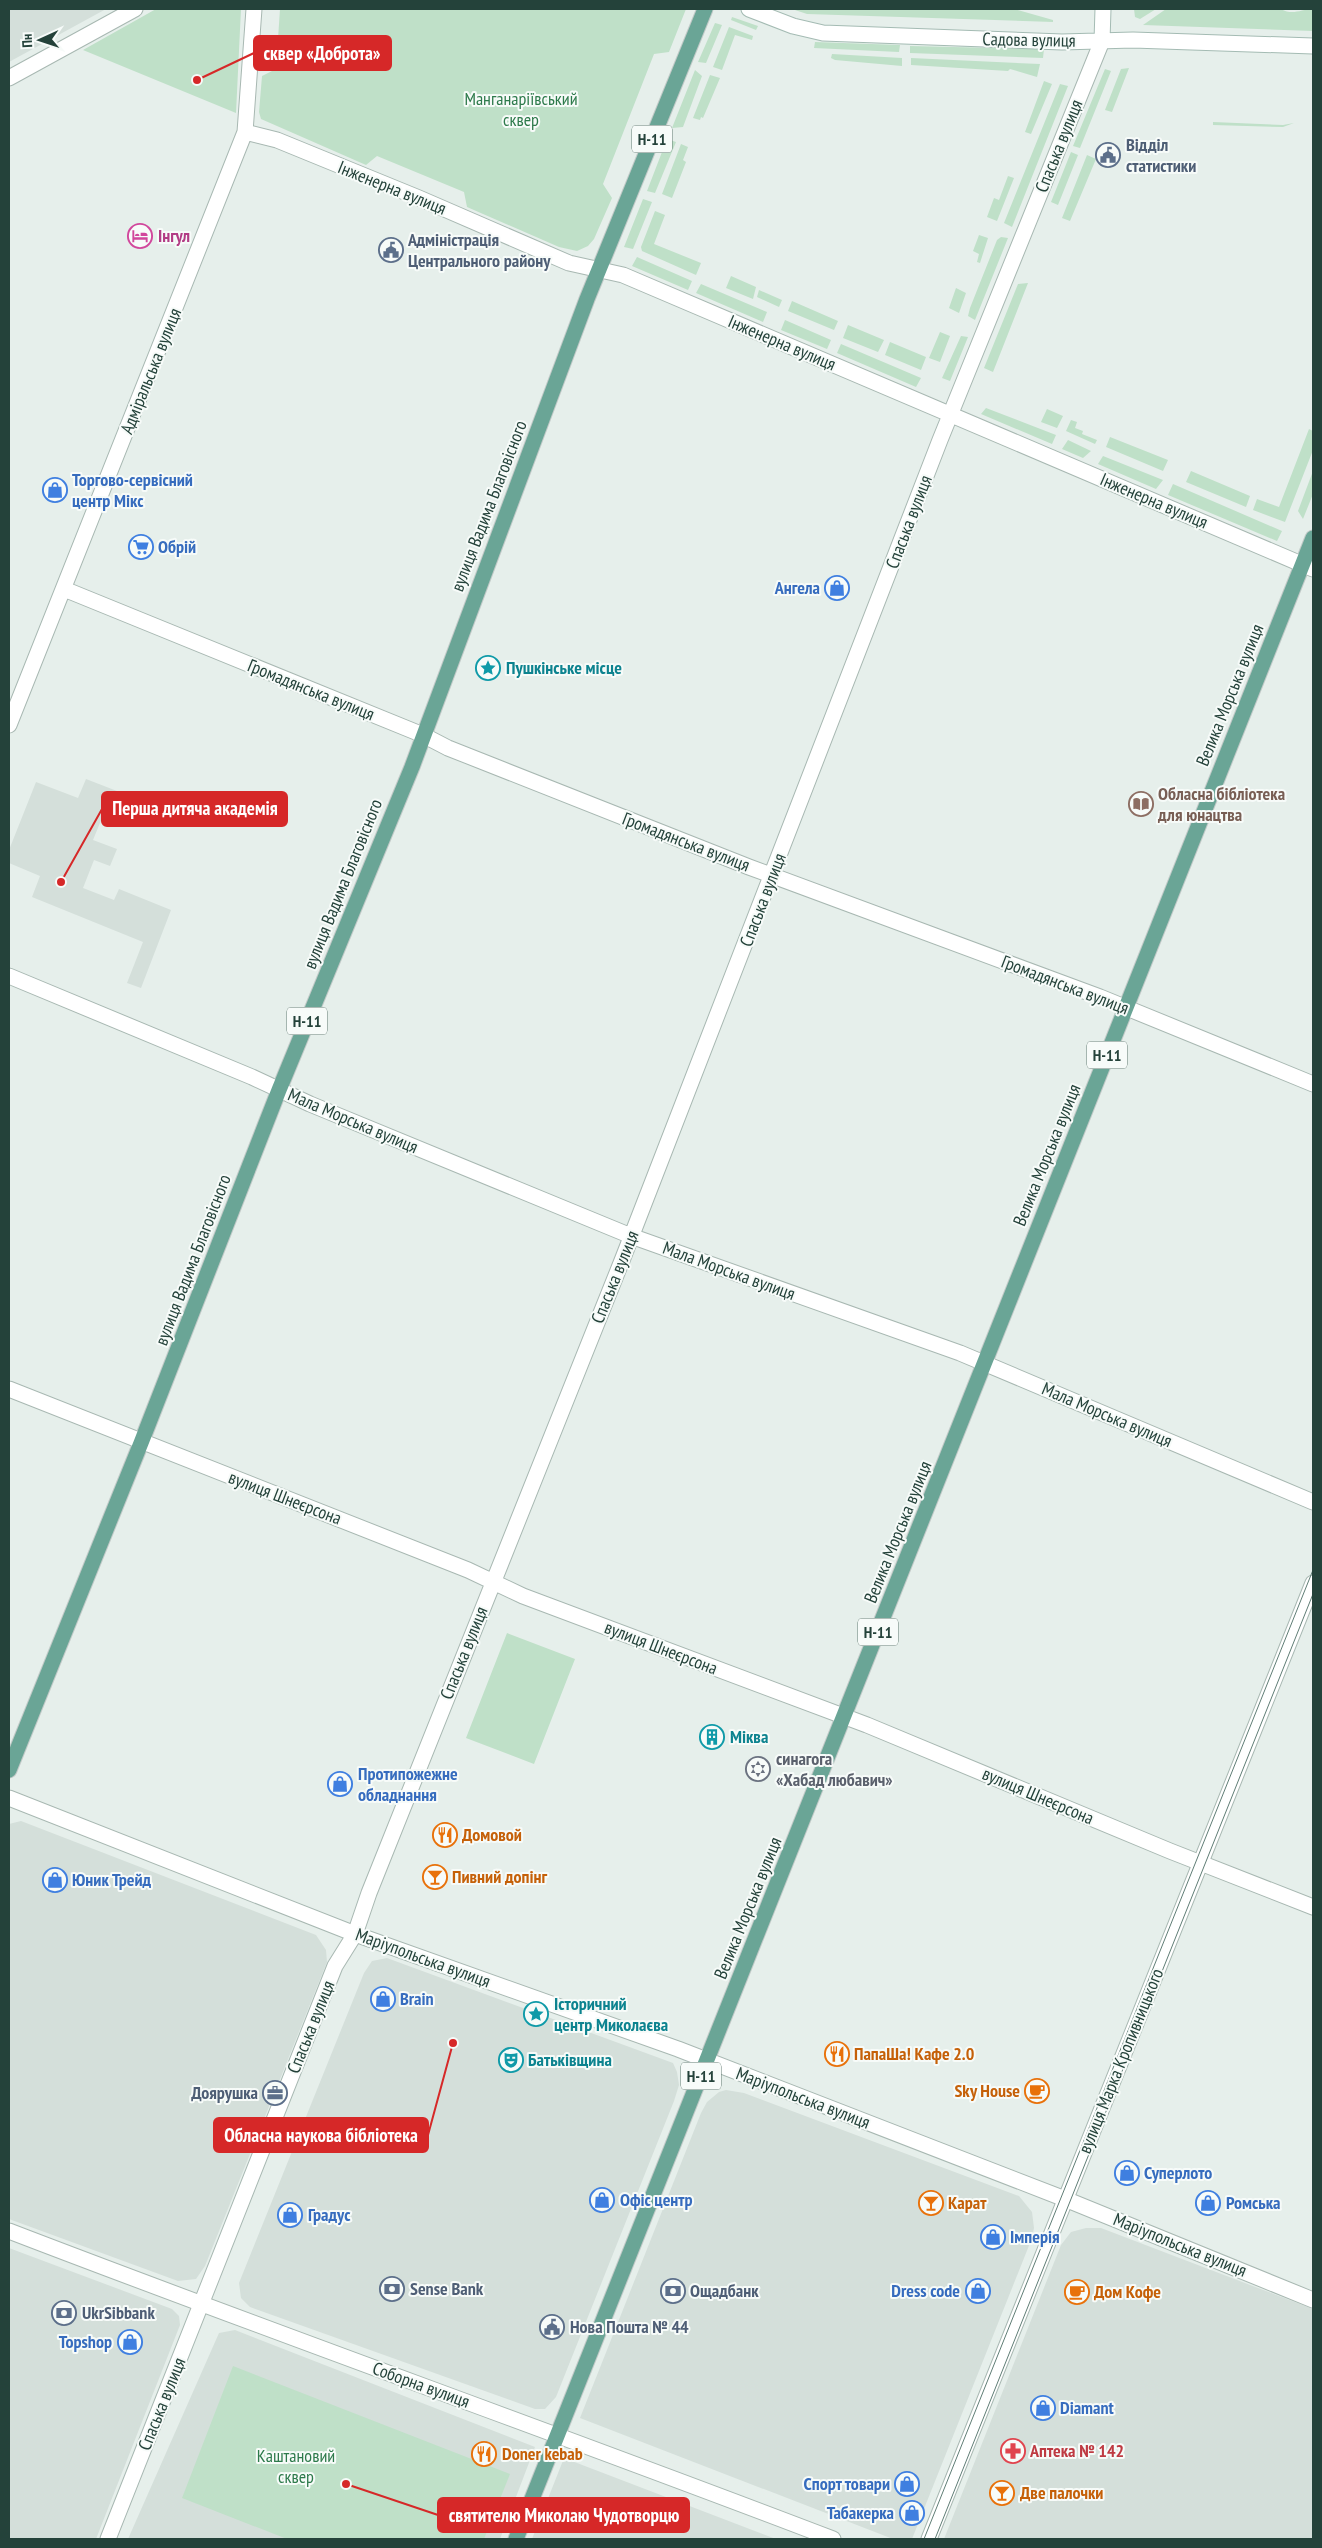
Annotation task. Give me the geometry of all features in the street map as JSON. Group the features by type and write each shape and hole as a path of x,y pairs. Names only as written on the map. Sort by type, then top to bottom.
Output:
{"main road":[{"name":"вулиця Вадима Благовісного","path":"9,1770 141,1443 279,1090 424,735 600,269 705,9"},
{"name":"Велика Морська вулиця","path":"516,2539 1126,1008 1308,567 1313,538"}],"street":[{"path":"9,78 135,9"},
{"name":"Адміральська вулиця","path":"9,725 245,132 254,9"},
{"name":"Садова вулиця","path":"749,9 793,26 824,33 1062,42 1102,41 1313,46"},
{"name":"Спаська вулиця","path":"108,2539 335,1966 355,1934 369,1893 631,1236 951,415 1102,41 1103,9"},
{"name":"Інженерна вулиця","path":"245,132 277,140 419,198 569,263 623,275 1308,567"},
{"name":"Громадянська вулиця","path":"64,589 424,735 448,748 772,876 1126,1008 1313,1084"},
{"name":"Мала Морська вулиця","path":"9,976 631,1236 985,1363 1313,1502"},
{"name":"вулиця Шнеєрсона","path":"9,1389 111,1429 141,1443 459,1567 523,1596 844,1717 1202,1864 1313,1907"},
{"name":"вулиця Марка Кропивницького","path":"929,2539 1065,2198 1202,1864 1313,1583"},
{"name":"Маріупольська вулиця","path":"9,1798 355,1934 707,2060 1065,2198 1313,2300"},
{"name":"Соборна вулиця","path":"9,2231 200,2304 558,2434 832,2539"}],"shaded area":[{"path":"9,9 106,9 9,62"},
{"path":"86,779 135,798 125,822 104,813 93,840 117,849 110,866 94,860 83,888 114,900 119,889 171,910 141,988 127,983 143,942 32,897 40,876 9,863 9,850 36,782 78,798"},
{"path":"21,1821 316,1935 326,1950 327,1962 205,2266 196,2279 178,2281 9,2219 9,1824"},
{"path":"387,1958 673,2063 677,2072 679,2085 674,2101 556,2397 545,2409 535,2409 250,2307 241,2298 239,2283 364,1973 372,1961"},
{"path":"726,2090 744,2093 1019,2196 1032,2212 1034,2228 1032,2238 912,2539 893,2539 580,2418 701,2113 707,2102 719,2092"},
{"path":"1086,2228 1101,2228 1313,2309 1313,2539 944,2539 1061,2245 1071,2232"},
{"path":"9,2248 172,2309 179,2316 180,2325 96,2539 9,2539"},
{"name":"Каштановий сквер","path":"235,2330 535,2447 500,2539 128,2539 219,2333"},
{"path":"564,2458 776,2539 532,2539"}],"green space":[{"path":"156,9 241,9 236,113 83,50"},
{"name":"Манганаріївський сквер","path":"280,9 686,9 669,52 654,54 603,184 612,198 594,239 588,246 577,251 559,247 467,207 464,192 377,156 366,165 261,119 259,112 262,76 276,69"},
{"path":"792,9 1014,9 1053,20 1053,22 807,14"},
{"path":"1134,9 1156,9 1140,19 1135,17"},
{"path":"1166,9 1281,9 1293,12 1313,9 1313,31 1143,25"},
{"path":"732,17 758,26 756,30 731,20"},
{"path":"715,23 722,25 706,63 698,62"},
{"path":"729,27 753,36 752,40 735,35 722,70 713,67"},
{"path":"815,42 900,45 899,52 814,48"},
{"path":"910,46 1044,49 1043,58 910,53"},
{"path":"832,54 902,58 902,66 835,60 831,58"},
{"path":"911,58 1040,64 1037,77 1010,69 1008,71 911,65"},
{"path":"1129,68 1112,112 1105,110 1121,69"},
{"path":"1105,69 1111,71 1080,148 1073,146"},
{"path":"695,70 702,76 683,127 672,128"},
{"path":"710,75 720,78 703,118 701,117 700,120 693,118"},
{"path":"1044,81 1052,84 1031,134 1025,132"},
{"path":"1060,84 1068,86 1012,227 1004,223"},
{"path":"1213,122 1283,125 1294,123 1283,127 1213,125"},
{"path":"667,139 676,142 655,193 647,191"},
{"path":"681,144 688,147 683,160 686,162 672,198 662,194"},
{"path":"1071,152 1078,155 1058,205 1051,202"},
{"path":"1087,155 1096,159 1070,221 1062,218"},
{"path":"1008,176 1014,178 997,221 987,217 994,198 999,200"},
{"path":"643,199 652,202 633,249 624,247"},
{"path":"655,211 665,215 654,244 701,263 696,275 642,251 641,247"},
{"path":"979,235 988,238 980,263 977,262 979,254 973,251"},
{"path":"1001,237 1008,238 975,320 968,316 970,308 997,240"},
{"path":"637,257 692,281 688,290 632,266"},
{"path":"731,276 756,287 753,299 726,288"},
{"path":"1028,283 993,372 984,368 1018,284"},
{"path":"701,284 767,312 763,322 696,293"},
{"path":"956,288 966,293 959,313 949,308"},
{"path":"759,290 782,300 779,307 757,297"},
{"path":"792,301 838,321 834,330 788,311"},
{"path":"785,320 831,340 827,349 781,330"},
{"path":"848,325 884,340 878,352 843,338"},
{"path":"940,332 950,336 940,362 929,358"},
{"path":"961,336 968,337 950,381 942,378"},
{"path":"890,342 926,357 921,370 885,355"},
{"path":"841,344 921,378 916,387 837,353"},
{"path":"986,408 1056,435 1052,444 981,414"},
{"path":"1047,409 1063,416 1057,428 1041,422"},
{"path":"1071,420 1077,422 1075,428 1083,431 1082,434 1097,440 1095,444 1066,431"},
{"path":"1309,429 1313,431 1313,450 1285,522 1253,510 1257,499 1279,507"},
{"path":"1110,437 1168,460 1163,471 1106,447"},
{"path":"1068,440 1091,451 1083,458 1062,449"},
{"path":"1103,456 1163,480 1156,489 1098,464"},
{"path":"1191,471 1250,496 1246,507 1186,482"},
{"path":"1313,471 1313,494 1303,519 1298,511"},
{"path":"1173,484 1282,531 1277,541 1168,495"},
{"path":"507,1633 575,1659 534,1764 466,1738"},
{"name":"Каштановий сквер","path":"233,2366 510,2474 484,2539 287,2539 182,2498"}],"tram line":[{"path":"924,2539 1313,1570"},
{"path":"935,2539 1313,1594"}],"place":[{"name":"сквер «Доброта»","path":"197,80"},
{"name":"Відділ статистики","path":"1108,155"},
{"name":"Інгул","path":"140,236"},
{"name":"Адміністрація Центрального району","path":"391,250"},
{"name":"Торгово-сервісний центр Мікс","path":"55,490"},
{"name":"Обрій","path":"141,547"},
{"name":"Ангела","path":"837,588"},
{"name":"Пушкінське місце","path":"488,668"},
{"name":"Обласна бібліотека для юнацтва","path":"1141,804"},
{"name":"Перша дитяча академія","path":"61,882"},
{"name":"Міква","path":"712,1737"},
{"name":"синагога «Хабад любавич»","path":"758,1769"},
{"name":"Протипожежне обладнання","path":"340,1784"},
{"name":"Домовой","path":"445,1835"},
{"name":"Пивний допінг","path":"435,1877"},
{"name":"Юник Трейд","path":"55,1880"},
{"name":"Brain","path":"383,1999"},
{"name":"Історичний центр Миколаєва","path":"536,2014"},
{"name":"Обласна наукова бібліотека","path":"453,2043"},
{"name":"ПапаШа! Кафе 2.0","path":"837,2054"},
{"name":"Батьківщина","path":"511,2060"},
{"name":"Sky House","path":"1037,2091"},
{"name":"Доярушка","path":"275,2093"},
{"name":"Суперлото","path":"1127,2173"},
{"name":"Офіс центр","path":"602,2200"},
{"name":"Карат","path":"931,2203"},
{"name":"Ромська","path":"1208,2203"},
{"name":"Градус","path":"290,2215"},
{"name":"Імперія","path":"993,2237"},
{"name":"Sense Bank","path":"392,2289"},
{"name":"Ощадбанк","path":"673,2291"},
{"name":"Dress code","path":"978,2291"},
{"name":"Дом Кофе","path":"1077,2292"},
{"name":"UkrSibbank","path":"64,2313"},
{"name":"Нова Пошта № 44","path":"552,2327"},
{"name":"Topshop","path":"130,2342"},
{"name":"Diamant","path":"1043,2408"},
{"name":"Аптека № 142","path":"1013,2451"},
{"name":"Doner kebab","path":"484,2454"},
{"name":"святителю Миколаю Чудотворцю","path":"346,2484"},
{"name":"Спорт товари","path":"907,2484"},
{"name":"Две палочки","path":"1002,2493"},
{"name":"Табакерка","path":"912,2513"}]}
